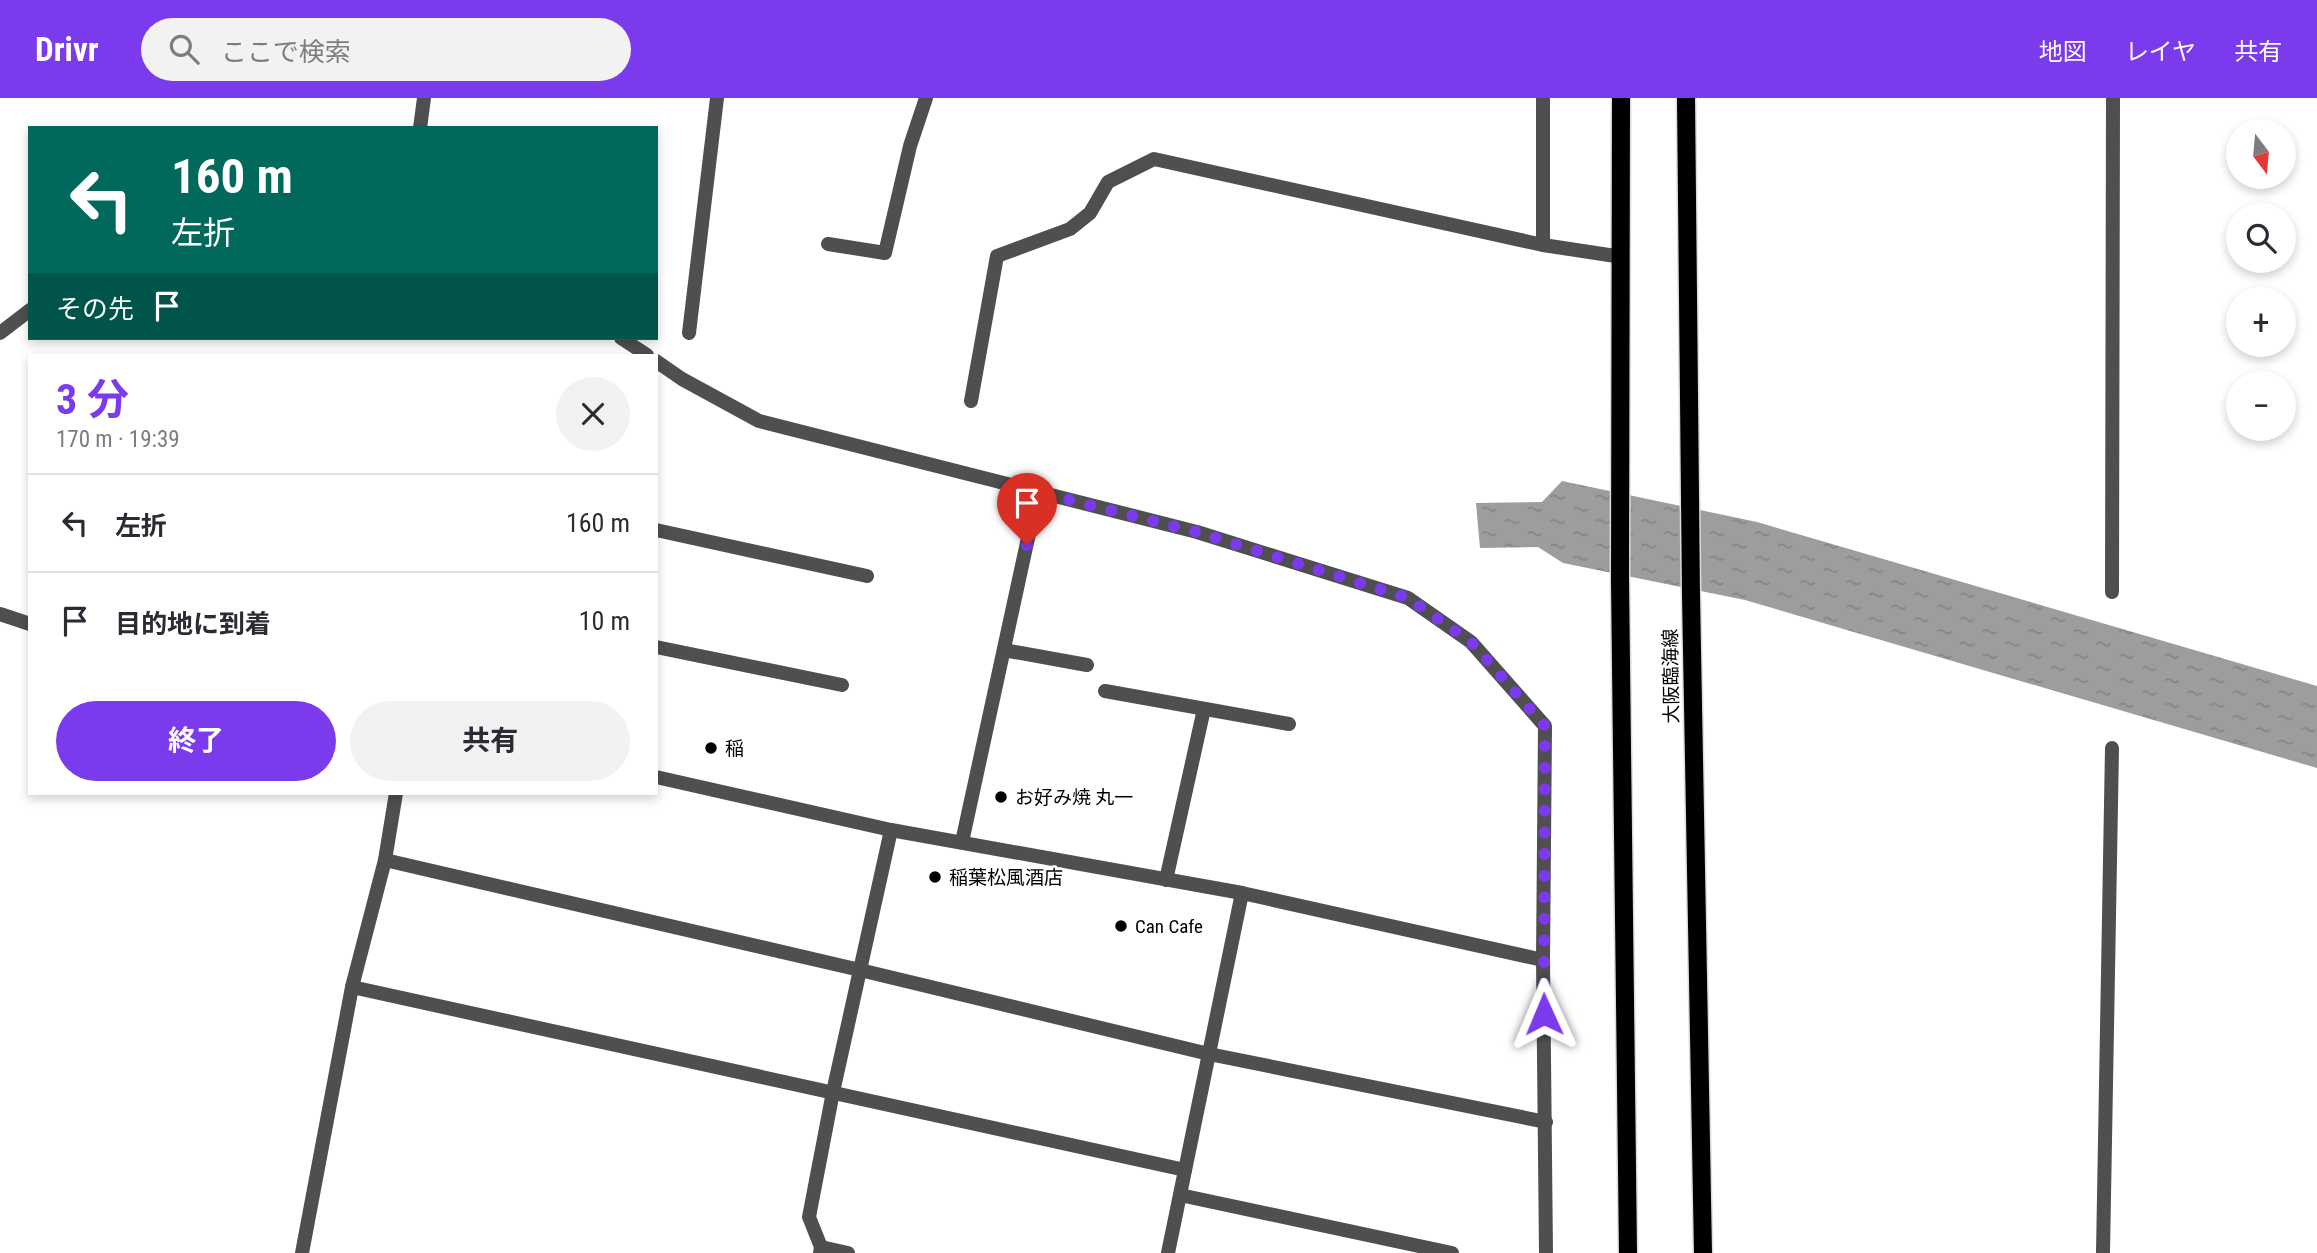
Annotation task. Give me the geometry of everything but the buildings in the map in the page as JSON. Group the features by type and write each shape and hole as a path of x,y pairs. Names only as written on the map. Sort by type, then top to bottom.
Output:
{"main road":[{"path":"1621,98 1620,580 1629,1253"},
{"name":"大阪臨海線","path":"1686,98 1689,504 1703,1253"}],"street":[{"path":"420,126 424,98"},
{"path":"689,333 717,98"},
{"path":"828,244 885,253 910,146 926,98"},
{"path":"1543,98 1543,245"},
{"path":"2112,592 2113,98"},
{"path":"971,401 997,256 1070,229 1090,213 1108,182 1154,159 1543,245 1622,257"},
{"path":"0,333 28,312"},
{"path":"624,340 645,354"},
{"path":"658,363 759,421 1197,532 1408,598 1471,642 1545,726 1543,960 1546,1253"},
{"path":"962,842 1038,492"},
{"path":"658,530 867,576"},
{"path":"0,614 28,623"},
{"path":"658,647 842,685"},
{"path":"1004,650 1087,665"},
{"path":"1105,691 1289,724"},
{"path":"1166,880 1204,709"},
{"path":"2103,1253 2112,748"},
{"path":"658,777 891,830 1242,893 1543,960"},
{"path":"302,1253 352,987 385,860 396,795"},
{"path":"848,1253 820,1250 809,1217 833,1092 891,830"},
{"path":"385,860 1209,1054 1546,1122"},
{"path":"1168,1253 1242,893"},
{"path":"352,987 1185,1170"},
{"path":"1180,1195 1452,1253"}],"water":[{"path":"1562,481 1757,522 2317,686 2317,768 1745,600 1563,563 1538,547 1480,548 1476,503 1542,502"}],"place":[{"name":"稲","path":"711,748"},
{"name":"お好み焼 丸一","path":"1001,797"},
{"name":"稲葉松風酒店","path":"935,877"},
{"name":"Can Cafe","path":"1121,926"}],"route":[{"path":"1027,545 1038,492 1197,532 1408,598 1471,642 1545,726 1544,1014"}]}
